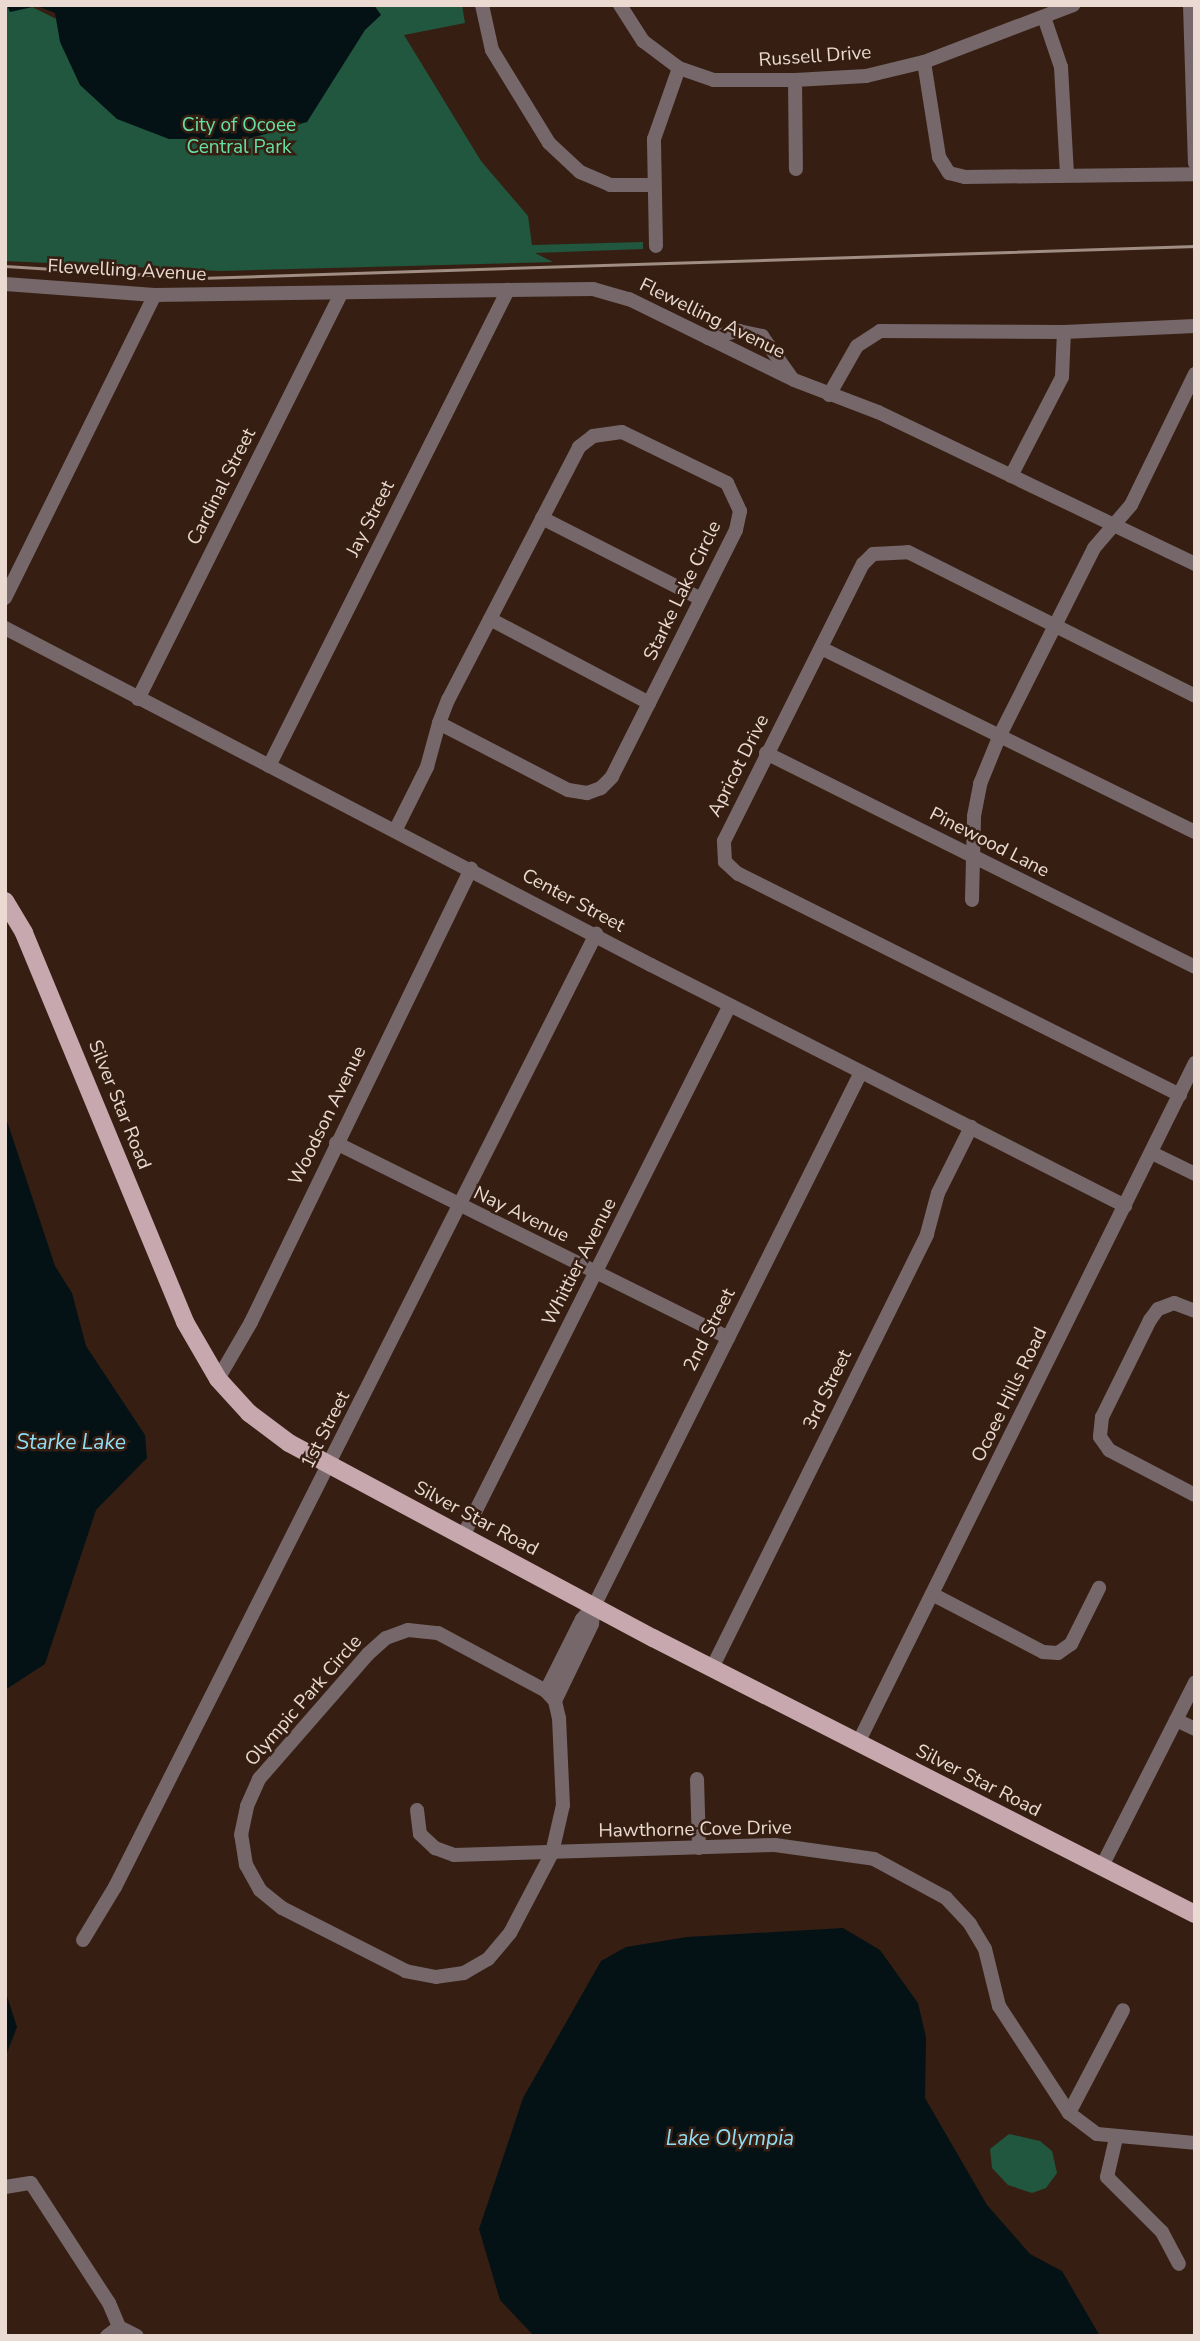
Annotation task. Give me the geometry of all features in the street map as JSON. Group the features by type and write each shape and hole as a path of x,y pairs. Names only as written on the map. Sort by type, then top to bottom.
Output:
{"main road":[{"name":"Silver Star Road","path":"5,901 29,944 185,1322 218,1379 267,1429 712,1668 1195,1914"}],"street":[{"path":"482,5 492,50 549,143 580,172 600,181 653,185"},
{"name":"Russell Drive","path":"620,5 643,41 680,68 714,80 795,80 866,76 924,62 1073,5"},
{"path":"1190,5 1195,163"},
{"path":"1044,17 1061,67 1067,174"},
{"path":"924,62 939,157 949,173 965,177 1195,174"},
{"path":"656,246 654,139 680,68"},
{"path":"795,80 796,169"},
{"name":"Flewelling Avenue","path":"5,284 155,295 593,289 629,299 794,380 878,412 1195,564"},
{"name":"Jay Street","path":"269,766 508,290"},
{"name":"Cardinal Street","path":"138,699 341,293"},
{"path":"5,598 155,295"},
{"path":"829,395 857,346 880,331 1064,332 1195,326"},
{"path":"708,338 739,331 762,336 794,380"},
{"path":"1011,476 1062,377 1064,332"},
{"path":"972,900 971,856 980,784 1000,735 1094,548 1131,505 1195,374"},
{"name":"Starke Lake Circle","path":"395,831 428,767 439,723 579,447 610,431 622,432 727,483 740,511 736,530 612,777 587,793 568,790 439,723"},
{"path":"542,518 702,599"},
{"name":"Apricot Drive","path":"1180,1095 738,874 724,862 724,841 863,564 873,554 892,550 908,552 1195,696"},
{"path":"490,619 649,703"},
{"name":"Center Street","path":"5,628 730,1005 1125,1206"},
{"path":"821,648 1195,832"},
{"name":"Pinewood Lane","path":"766,753 1195,967"},
{"name":"Woodson Avenue","path":"218,1379 251,1322 471,869"},
{"name":"1st Street","path":"83,1940 115,1887 461,1207 596,934"},
{"name":"Whittier Avenue","path":"463,1536 730,1005"},
{"name":"Ocoee Hills Road","path":"858,1743 1195,1063"},
{"name":"2nd Street","path":"594,1605 861,1072"},
{"name":"3rd Street","path":"712,1668 927,1234 938,1194 971,1126"},
{"name":"Nay Avenue","path":"336,1143 728,1338"},
{"path":"1152,1153 1195,1174"},
{"path":"1192,1309 1174,1303 1158,1309 1150,1320 1102,1417 1100,1437 1109,1450 1195,1495"},
{"path":"932,1594 1043,1652 1058,1653 1071,1644 1099,1588"},
{"path":"550,1696 582,1619 594,1605"},
{"name":"Olympic Park Circle","path":"408,1630 438,1633 550,1696 563,1805 552,1853 510,1933 488,1959 464,1973 436,1977 406,1971 282,1908 261,1890 246,1865 241,1835 247,1806 259,1779 386,1639 408,1630"},
{"path":"1101,1868 1195,1683"},
{"path":"1176,1720 1195,1729"},
{"path":"697,1779 699,1848"},
{"name":"Hawthorne Cove Drive","path":"417,1810 420,1834 435,1848 454,1855 775,1845 874,1859 946,1898 971,1924 985,1949 999,2006 1020,2043 1069,2113 1097,2134 1116,2138 1195,2143"},
{"path":"1069,2113 1123,2010"},
{"path":"1116,2138 1107,2176 1162,2232 1179,2264"},
{"path":"5,2187 31,2183 108,2303 113,2331 137,2336"}],"green space":[{"name":"City of Ocoee Central Park","path":"5,5 28,5 83,32 183,5 462,5 465,23 404,35 481,161 528,216 532,245 643,242 643,249 535,253 553,262 221,271 5,261"},
{"path":"1009,2134 1040,2141 1052,2151 1057,2173 1046,2188 1032,2193 1008,2185 992,2168 990,2149"}],"water":[{"path":"7,5 374,5 381,15 365,30 307,122 248,139 169,139 117,119 80,85 60,42 55,13 37,6 10,12"},
{"name":"Starke Lake","path":"5,1115 55,1266 72,1293 86,1346 145,1435 147,1458 96,1510 45,1664 5,1690"},
{"name":"Lake Olympia","path":"843,1928 880,1950 918,2003 926,2037 925,2098 987,2205 1030,2254 1062,2271 1100,2336 534,2336 500,2300 479,2229 523,2098 601,1961 626,1947 687,1937"},
{"path":"5,1990 17,2027 5,2058"}],"railway":[{"path":"5,266 200,278 1195,246"}]}
